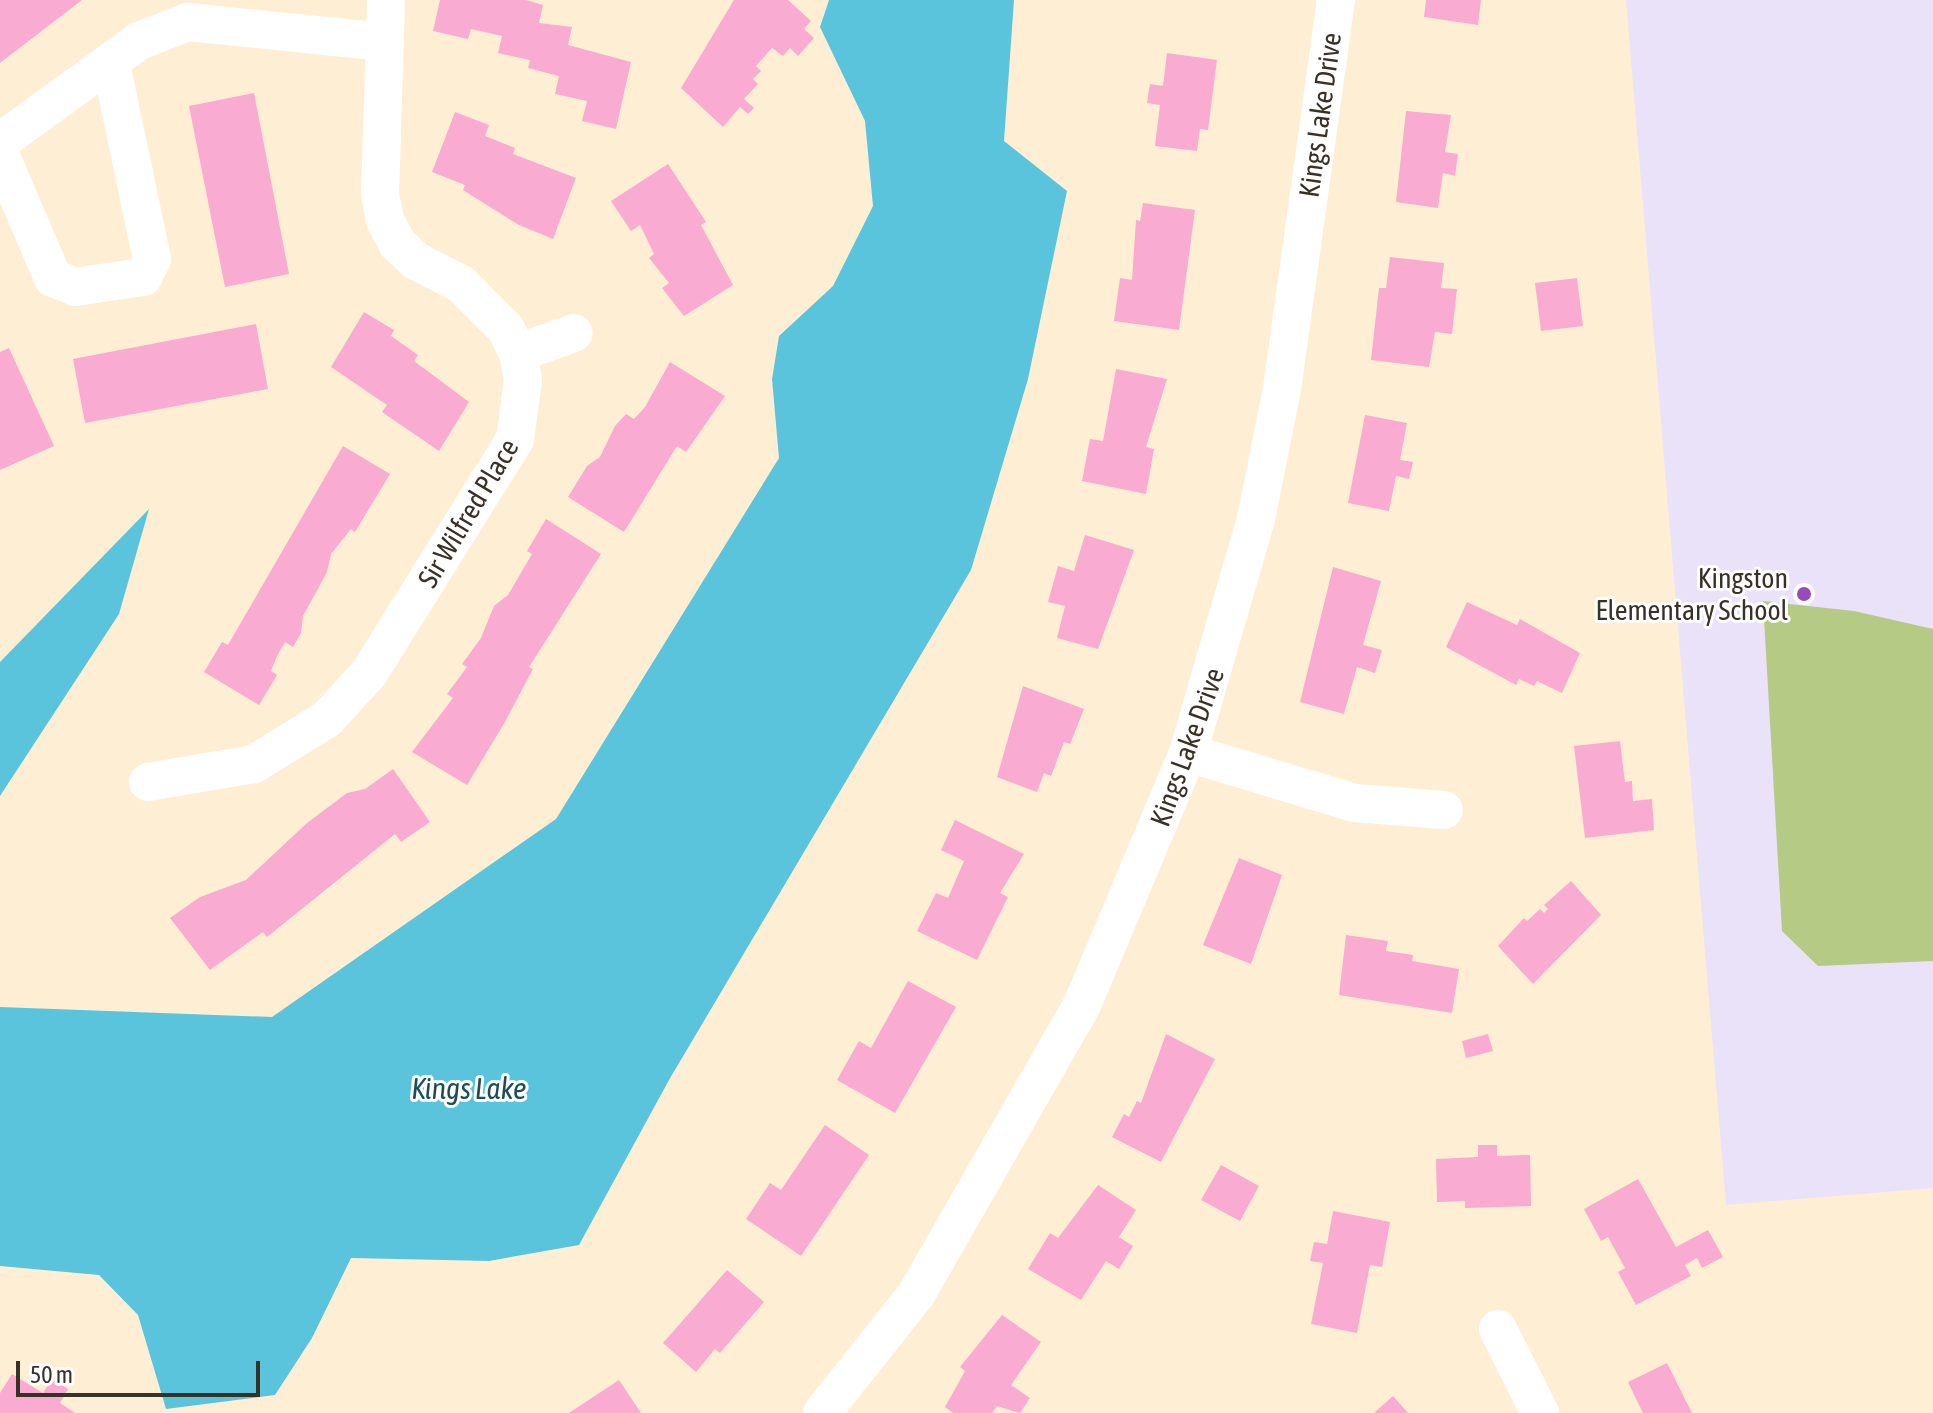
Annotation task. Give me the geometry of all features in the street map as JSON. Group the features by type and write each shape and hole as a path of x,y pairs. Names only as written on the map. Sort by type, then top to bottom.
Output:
{"street":[{"name":"Sir Wilfred Place","path":"148,782 254,764 306,734 355,691 515,439 522,407 518,353 488,307 461,284 416,261 385,220 380,194 386,0"},
{"name":"Kings Lake Drive","path":"822,1413 917,1293 1082,1005 1188,753 1256,519 1282,389 1336,0"},
{"path":"0,142 159,30 188,22 385,42"},
{"path":"0,154 53,278 75,287 143,277 152,259 111,64"},
{"path":"518,353 574,333"},
{"path":"1188,753 1355,803 1444,810"},
{"path":"1498,1329 1540,1413"}],"shaded area":[{"name":"Kingston Elementary School","path":"1626,0 1933,0 1933,1188 1726,1205"}],"green space":[{"path":"1763,601 1854,611 1933,629 1933,961 1818,966 1782,931"}],"water":[{"name":"Kings Lake","path":"829,0 1014,0 1004,141 1067,191 1028,379 971,570 669,1080 579,1245 489,1261 351,1258 312,1338 275,1395 166,1409 138,1315 99,1275 0,1266 0,1007 272,1017 556,819 779,458 772,379 779,336 833,286 873,206 865,121 820,27"},
{"path":"149,509 119,614 0,796 0,662"}],"building":[{"path":"0,0 82,0 0,63"},
{"path":"440,0 526,0 543,5 539,23 572,27 568,45 631,62 616,129 582,121 587,101 555,94 559,76 528,68 530,60 498,53 502,36 471,29 468,39 433,31"},
{"path":"734,0 788,0 811,21 804,29 814,38 798,56 790,48 783,56 772,48 756,66 761,71 753,79 758,84 744,99 754,108 748,114 740,107 723,127 681,88"},
{"path":"1426,0 1481,0 1478,25 1424,17"},
{"path":"1167,53 1217,60 1208,130 1200,129 1197,151 1155,146 1160,105 1147,103 1150,84 1163,86"},
{"path":"254,93 289,274 225,287 189,106"},
{"path":"1406,111 1451,115 1445,152 1458,154 1455,176 1443,173 1438,208 1396,202"},
{"path":"455,112 489,125 485,136 515,148 513,154 576,178 553,239 519,225 463,190 465,185 432,172"},
{"path":"668,164 706,222 701,225 733,285 684,316 662,288 669,283 649,258 654,254 640,225 631,231 611,201"},
{"path":"1143,203 1195,210 1179,330 1114,321 1120,278 1132,280 1136,220 1140,221"},
{"path":"1390,257 1444,263 1441,288 1457,289 1452,334 1435,332 1429,367 1371,360 1379,288 1386,288"},
{"path":"1577,278 1583,326 1541,331 1535,283"},
{"path":"364,312 394,330 391,336 418,355 414,361 469,402 439,451 382,412 387,405 331,367"},
{"path":"256,324 268,389 85,423 73,359"},
{"path":"9,348 54,446 0,470 0,352"},
{"path":"670,362 725,396 686,452 677,446 624,532 568,497 587,466 600,457 615,426 626,414 634,419 645,407"},
{"path":"1116,369 1167,379 1146,447 1154,449 1146,494 1082,481 1090,439 1103,441"},
{"path":"1365,415 1407,423 1400,460 1413,462 1409,479 1396,476 1389,511 1348,503"},
{"path":"343,446 390,474 355,532 351,529 331,554 327,572 303,616 301,633 293,647 285,642 271,671 277,675 259,705 204,672 222,642 228,645"},
{"path":"546,519 601,554 529,667 533,669 467,785 412,752 453,698 447,694 467,667 462,664 481,638 494,606 508,595 532,554 527,551"},
{"path":"1085,535 1134,550 1098,649 1057,638 1065,606 1048,602 1058,566 1074,571"},
{"path":"1333,567 1381,581 1363,645 1382,650 1375,673 1357,667 1344,714 1300,702"},
{"path":"1467,602 1517,625 1520,619 1580,653 1562,693 1537,681 1534,686 1519,679 1516,685 1446,647"},
{"path":"1023,686 1084,709 1070,744 1064,742 1051,776 1044,773 1037,792 997,777"},
{"path":"1620,741 1625,782 1632,781 1633,801 1652,799 1654,830 1585,838 1574,746"},
{"path":"393,769 430,822 401,842 395,834 267,937 263,932 210,970 170,918 200,897 246,880 307,823 347,793 365,789"},
{"path":"955,820 1024,854 1000,893 1008,897 977,960 917,931 936,893 948,898 964,861 941,850"},
{"path":"1239,858 1282,875 1251,964 1203,945"},
{"path":"1571,881 1601,915 1533,984 1498,946 1524,918 1527,921 1540,909 1544,913 1548,909 1544,905"},
{"path":"1346,935 1388,941 1386,951 1413,955 1412,961 1459,969 1452,1013 1339,995"},
{"path":"908,981 956,1007 895,1113 837,1080 859,1041 871,1048"},
{"path":"1166,1034 1215,1059 1161,1162 1112,1137 1124,1114 1129,1117 1137,1101 1141,1103"},
{"path":"1488,1034 1493,1051 1466,1058 1462,1041"},
{"path":"825,1125 869,1155 801,1256 746,1219 770,1183 781,1190"},
{"path":"1478,1145 1497,1145 1497,1156 1530,1155 1531,1206 1465,1208 1465,1201 1437,1202 1436,1159 1478,1157"},
{"path":"1221,1165 1259,1186 1240,1221 1201,1200"},
{"path":"1638,1179 1676,1247 1708,1230 1723,1257 1702,1268 1697,1258 1685,1265 1691,1276 1636,1305 1618,1272 1625,1268 1608,1237 1601,1241 1584,1209"},
{"path":"1098,1185 1136,1210 1119,1237 1133,1246 1119,1269 1106,1261 1081,1300 1028,1269 1050,1233 1058,1238"},
{"path":"1333,1211 1390,1222 1382,1267 1370,1265 1357,1333 1311,1324 1323,1263 1310,1261 1314,1242 1327,1244"},
{"path":"727,1270 764,1302 720,1353 715,1349 696,1372 663,1343"},
{"path":"1002,1315 1041,1342 1011,1385 1030,1398 1020,1413 997,1406 992,1413 953,1413 945,1407 965,1371 960,1367"},
{"path":"1667,1363 1692,1413 1643,1413 1628,1382"},
{"path":"12,1374 43,1393 52,1379 68,1389 60,1403 75,1413 0,1413 0,1393"},
{"path":"619,1380 641,1413 569,1413"},
{"path":"1393,1396 1408,1413 1374,1413"}],"place":[{"name":"Kingston Elementary School","path":"1804,594"}]}
